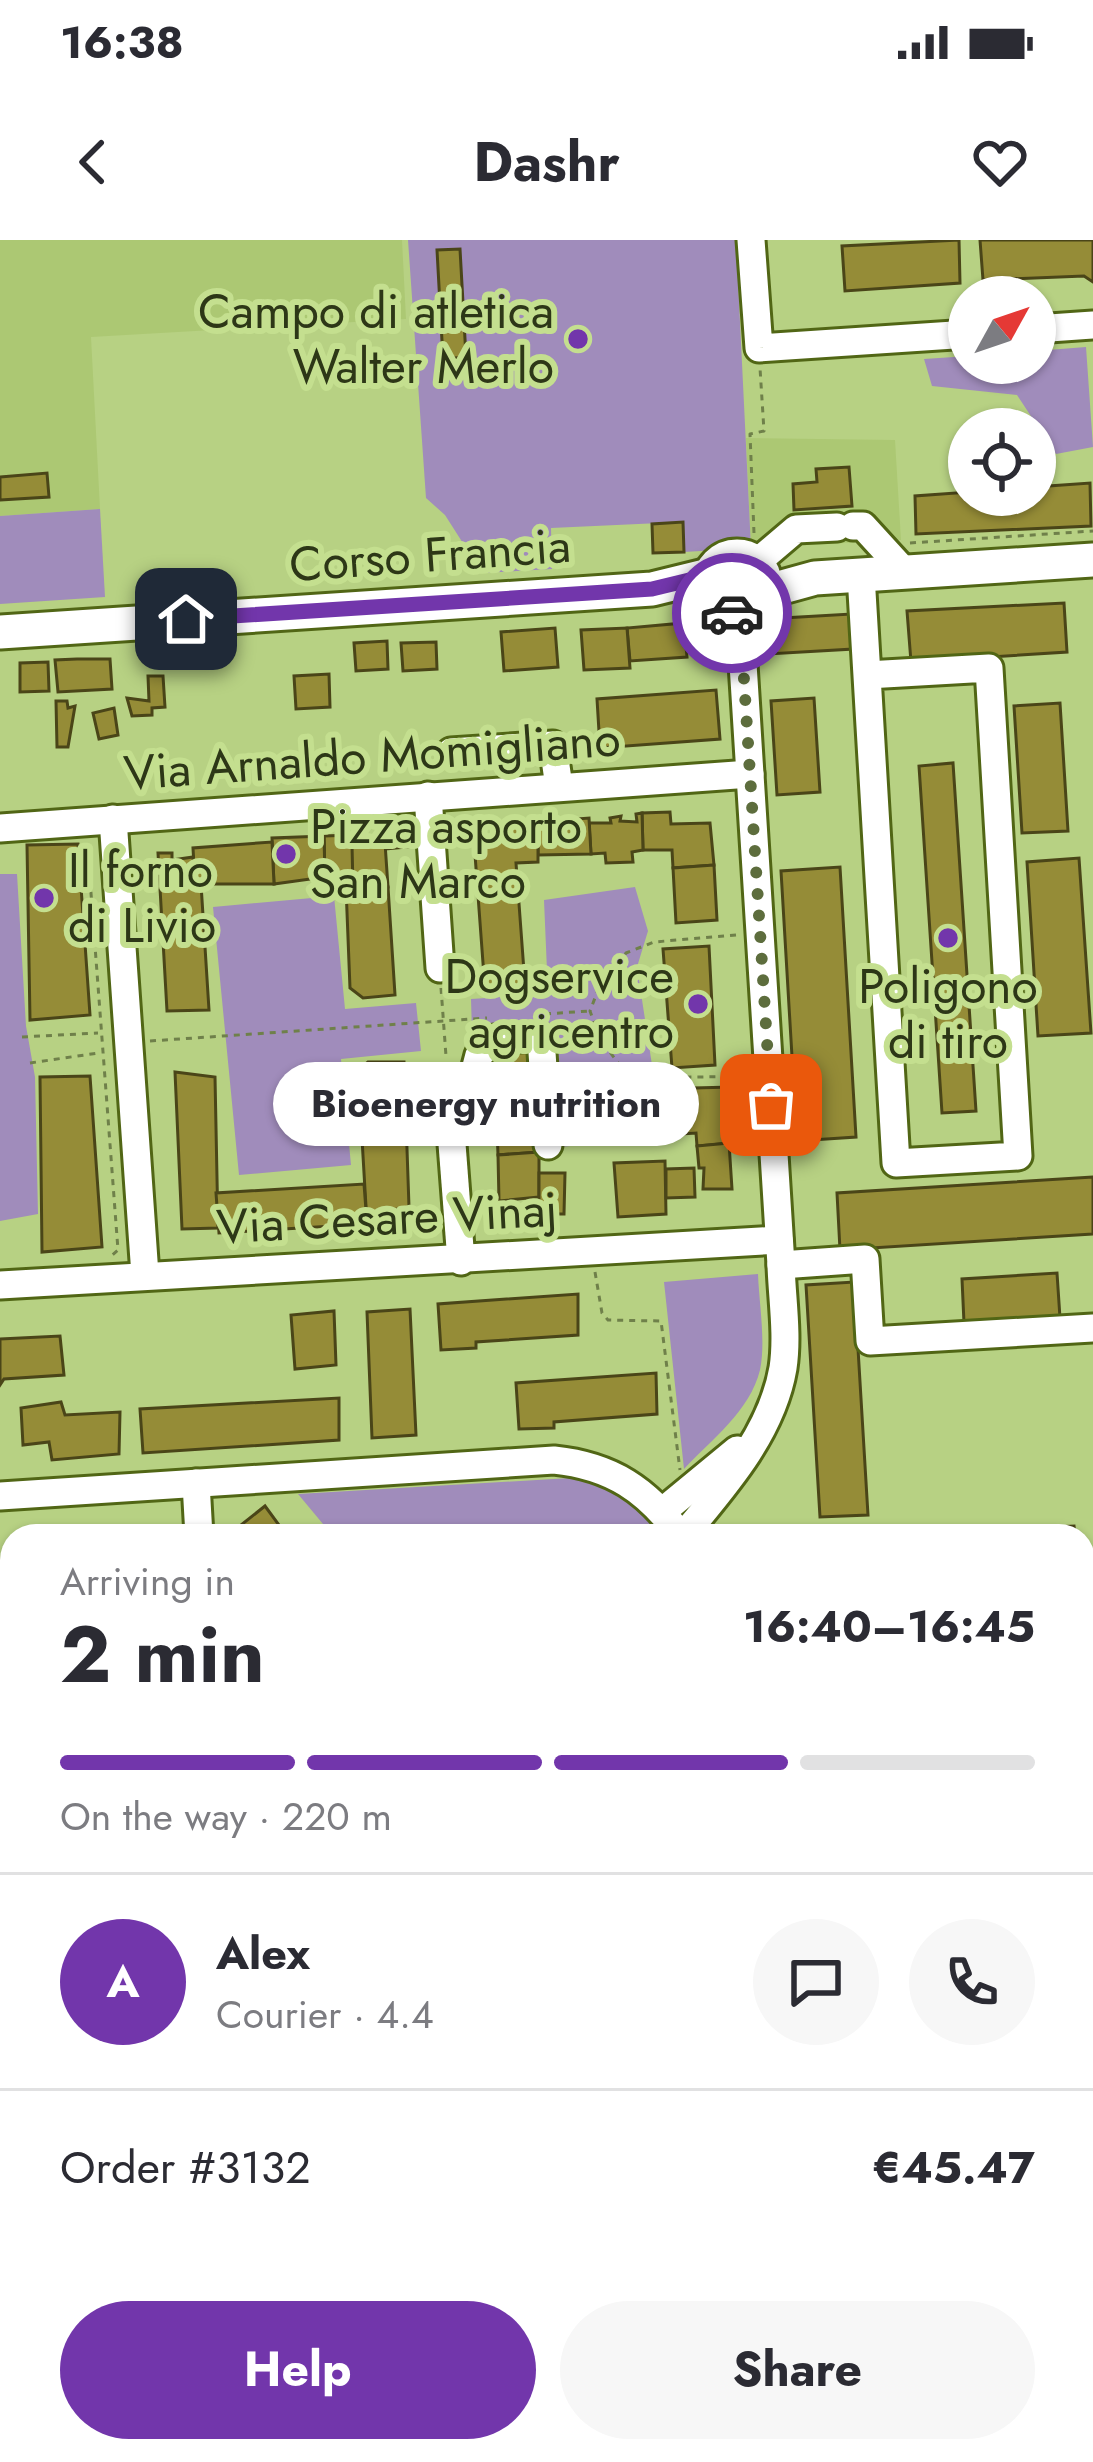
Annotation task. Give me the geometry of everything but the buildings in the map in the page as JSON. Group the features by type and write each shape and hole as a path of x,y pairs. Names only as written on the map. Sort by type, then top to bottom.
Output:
{"main road":[{"name":"Corso Francia","path":"0,632 861,575 905,557 1093,560"}],"street":[{"path":"751,240 759,348 948,335"},
{"path":"1056,328 1093,325"},
{"path":"692,1524 743,1460 765,1421 783,1366 742,584 796,529 863,526 905,557"},
{"path":"861,575 896,1163 1018,1156 989,668 867,675"},
{"path":"451,752 553,745 559,787"},
{"name":"Via Arnaldo Momigliano","path":"0,828 750,774"},
{"path":"428,796 440,968"},
{"path":"113,819 145,1275"},
{"path":"461,1261 447,1081 472,1078 479,1055 494,1040 541,1037 548,1145"},
{"name":"Via Cesare Vinaj","path":"0,1286 592,1252 780,1252 865,1259 870,1341 1093,1328"},
{"path":"673,1503 765,1421"},
{"path":"0,1496 554,1460 580,1462 673,1503 679,1524"},
{"path":"196,1484 198,1524"}],"path":[{"path":"742,584 750,434 764,431 759,348"},
{"path":"905,557 1093,531"},
{"path":"90,880 118,1250 108,1259"},
{"path":"736,935 654,942 626,953 598,990 590,1011 600,1039 619,1064 648,1078 748,1076"},
{"path":"440,968 447,1081"},
{"path":"527,1015 590,1011"},
{"path":"100,1042 486,1018"},
{"path":"22,1037 100,1033"},
{"path":"30,1063 100,1053"},
{"path":"592,1252 602,1312 608,1320 661,1321 673,1503"}],"shaded area":[{"path":"0,240 402,240 406,319 91,337 100,509 0,516"},
{"name":"Campo di atletica Walter Merlo","path":"408,240 736,240 751,548 684,552 682,522 551,528 552,569 482,573 445,515 426,498"},
{"path":"1086,347 1093,447 1056,454 1056,408 1026,408 1017,395 932,386 924,359 948,357 948,384 1056,384 1056,349"},
{"path":"746,438 895,440 901,540 751,548"},
{"path":"100,509 105,597 0,604 0,516"},
{"path":"0,874 17,874 26,1026 35,1077 38,1214 0,1221"},
{"path":"635,887 648,931 637,967 663,1137 560,1147 550,1026 472,1032 471,999 548,994 544,900"},
{"path":"334,896 345,1009 416,1003 421,1051 341,1059 351,1165 239,1175 213,907"},
{"path":"758,1274 762,1347 755,1385 728,1424 684,1469 664,1282"},
{"path":"570,1478 622,1498 652,1524 323,1524 298,1494"}],"way so far":[{"path":"732,613 749,610 742,648 771,1105"}],"place":[{"name":"Campo di atletica Walter Merlo","path":"578,339"},
{"name":"Pizza asporto San Marco","path":"286,854"},
{"name":"Il forno di Livio","path":"44,898"},
{"name":"Poligono di tiro","path":"948,938"},
{"name":"Dogservice agricentro","path":"698,1004"},
{"name":"Bioenergy nutrition","path":"771,1105"}],"route":[{"path":"186,619 652,589 710,575 712,598 732,613"}]}
